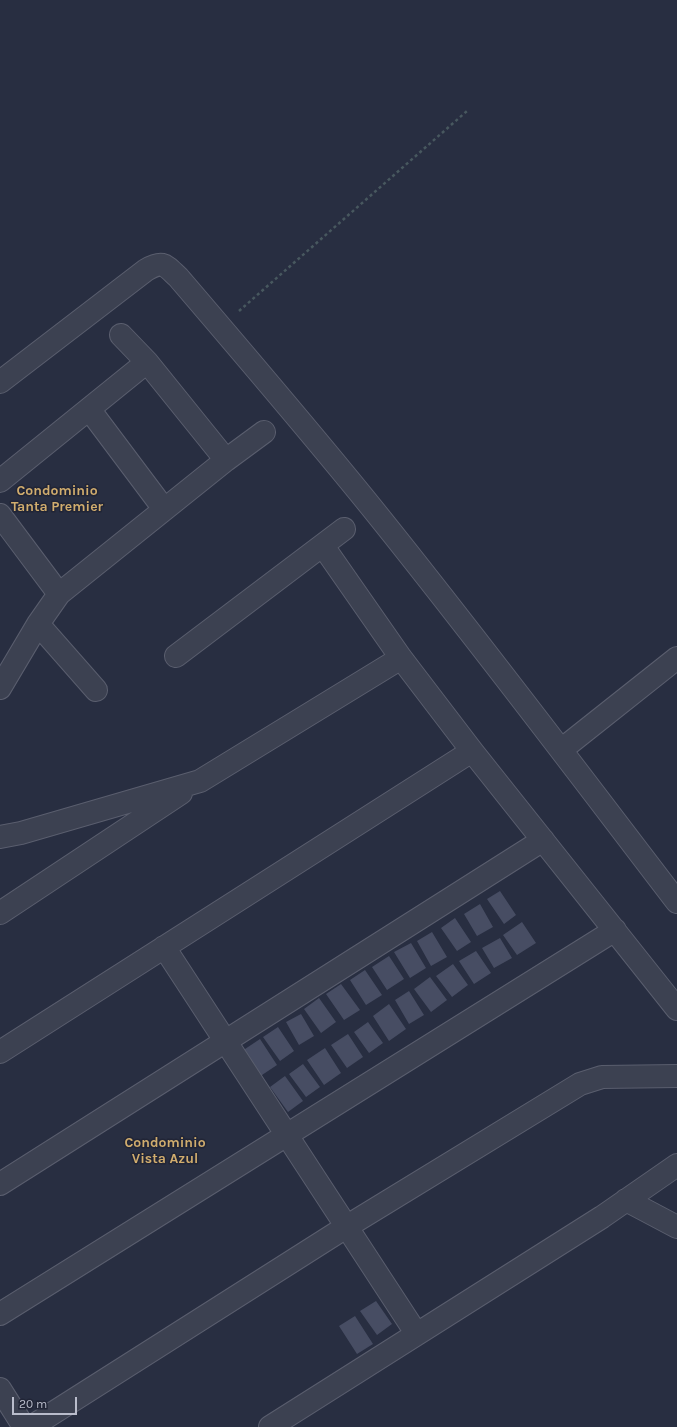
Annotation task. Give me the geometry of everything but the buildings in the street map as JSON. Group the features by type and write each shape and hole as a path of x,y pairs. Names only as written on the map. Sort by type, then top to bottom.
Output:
{"street":[{"path":"0,382 146,270 157,264 168,268 178,277 291,409 368,503 561,750 677,902"},
{"path":"121,335 147,362 226,460"},
{"path":"0,481 147,362"},
{"path":"89,409 164,510"},
{"path":"0,688 38,624 59,594 226,460 264,432"},
{"path":"0,515 59,594"},
{"path":"176,656 344,529"},
{"path":"323,546 401,658 472,751 677,1009"},
{"path":"38,624 96,690"},
{"path":"0,913 200,781 401,658"},
{"path":"561,750 677,658"},
{"path":"0,1052 472,751"},
{"path":"0,837 21,833 200,781"},
{"path":"0,1184 543,840"},
{"path":"0,1314 615,930"},
{"path":"164,947 416,1333"},
{"path":"31,1427 346,1227 580,1084 602,1077 677,1076"},
{"path":"270,1427 626,1200 677,1165"},
{"path":"626,1200 677,1227"},
{"path":"0,1389 24,1427"}],"path":[{"path":"239,311 467,111"}],"district":[{"name":"Condominio Tanta Premier","path":"57,500"},
{"name":"Condominio Vista Azul","path":"165,1152"}]}
